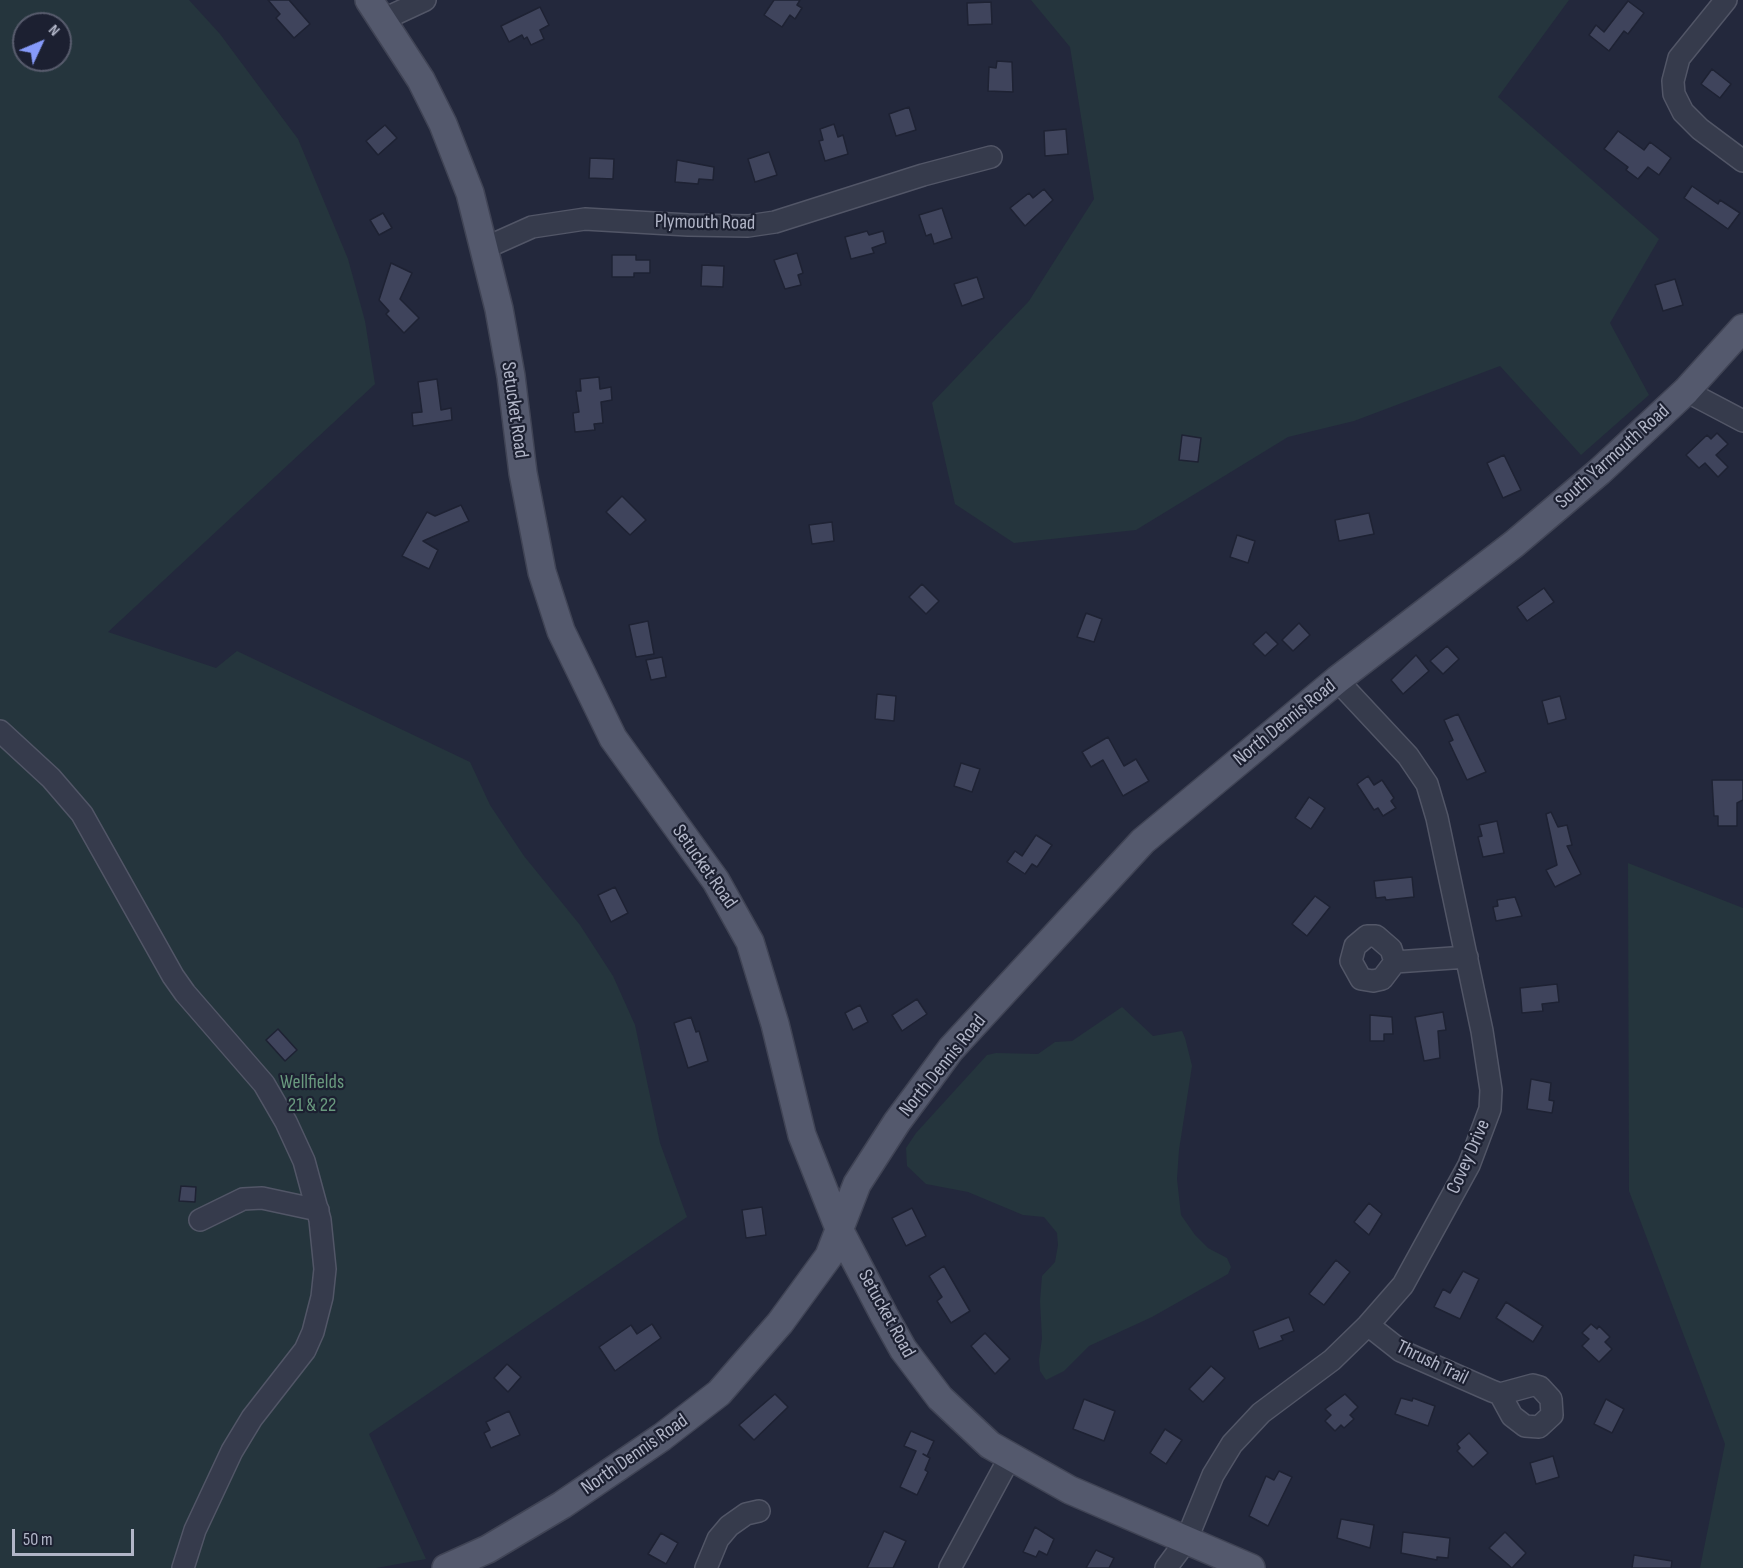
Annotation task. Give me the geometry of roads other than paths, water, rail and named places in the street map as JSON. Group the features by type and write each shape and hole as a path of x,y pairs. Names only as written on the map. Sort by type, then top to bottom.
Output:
{"main road":[{"name":"Setucket Road","path":"375,10 421,80 443,124 470,192 485,248 509,364 523,473 542,572 561,630 613,738 716,881 750,942 776,1024 802,1135 840,1231 884,1315 913,1363 940,1398 972,1431 1010,1457 1070,1490 1251,1568"},
{"name":"South Yarmouth Road","path":"1474,576 1599,472 1686,391 1743,328"},
{"name":"North Dennis Road","path":"460,1565 514,1535 589,1487 719,1393 806,1288 829,1256 856,1184 897,1122 965,1034 1143,841 1337,680 1474,576"}],"street":[{"path":"375,10 424,0"},
{"path":"1726,0 1679,58 1673,81 1674,94 1683,112 1700,129 1743,161"},
{"name":"Plymouth Road","path":"485,248 532,227 585,219 748,226 775,222 952,166 992,157"},
{"path":"1686,391 1743,422"},
{"name":"Covey Drive","path":"1166,1568 1186,1541 1213,1475 1245,1428 1282,1396 1332,1360 1368,1325 1403,1285 1478,1147 1490,1109 1491,1090 1467,957 1437,818 1427,784 1408,756 1337,680"},
{"path":"0,731 51,778 82,814 179,985 264,1084 286,1122 304,1161 318,1210 325,1269 322,1297 313,1332 305,1350 252,1418 232,1451 195,1530 183,1568"},
{"path":"1395,962 1467,957"},
{"path":"200,1220 243,1199 261,1198 318,1210"},
{"name":"Thrush Trail","path":"1368,1325 1401,1351 1424,1363 1500,1394"},
{"path":"950,1568 1010,1457"},
{"path":"706,1568 718,1539 729,1526 746,1514 759,1510"}],"park label":[{"name":"Wellfields 21 & 22","path":"312,1094"}]}
